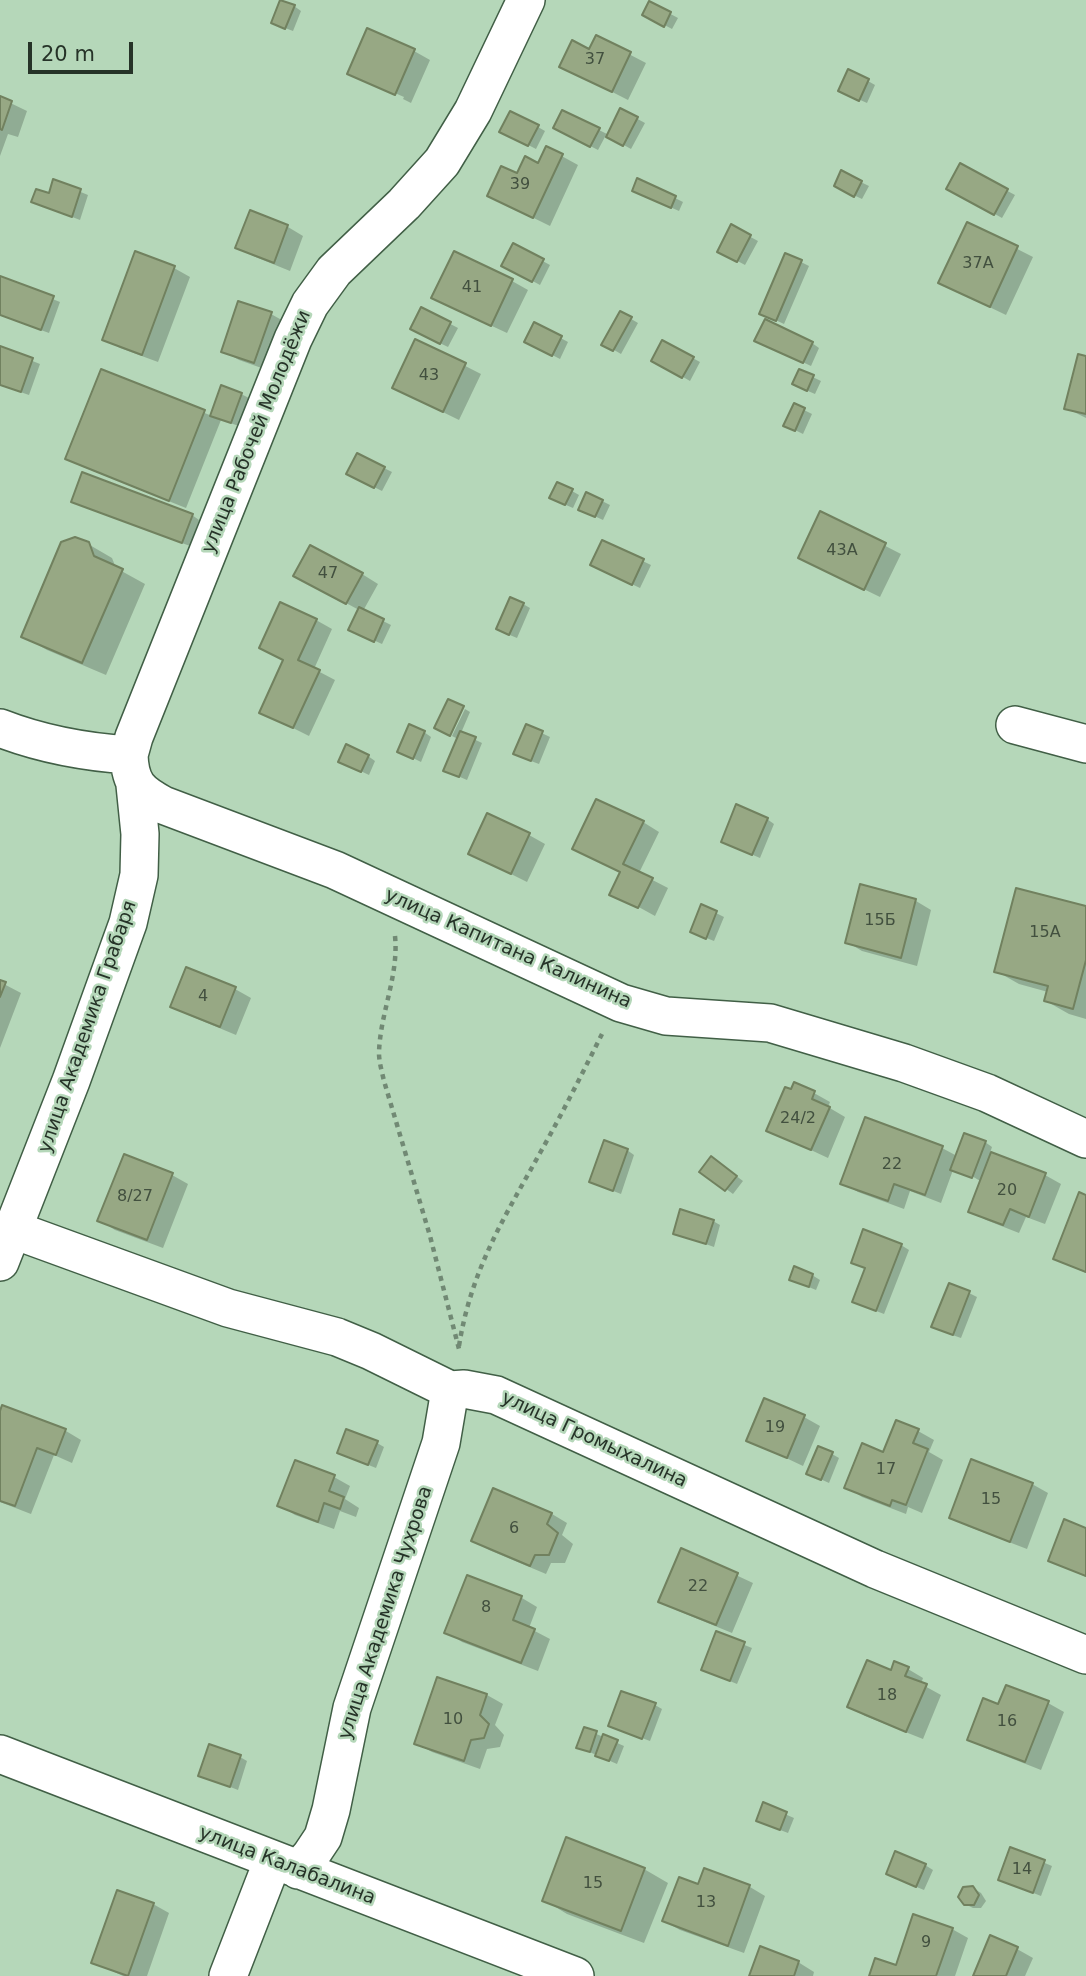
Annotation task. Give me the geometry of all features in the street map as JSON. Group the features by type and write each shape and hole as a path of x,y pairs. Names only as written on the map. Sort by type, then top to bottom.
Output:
{"street":[{"name":"улица Рабочей Молодёжи","path":"132,770 134,737 288,351 310,304 334,271 404,204 442,162 473,111 526,0"},
{"path":"1015,725 1086,744"},
{"path":"0,728 23,737 89,752 132,770"},
{"name":"улица Капитана Калинина","path":"132,770 146,796 163,805 335,870 621,1003 666,1016 770,1023 904,1063 963,1084 1086,1139"},
{"name":"улица Академика Грабаря","path":"7,1246 128,923 139,875 140,834 132,770"},
{"name":"улица Громыхалина","path":"7,1246 337,1337 371,1350 450,1390 464,1388 496,1395 875,1569 1086,1655"},
{"name":"улица Академика Чухрова","path":"228,1976 286,1865 312,1855 323,1837 352,1708 441,1443 450,1390"},
{"name":"улица Калабалина","path":"0,1754 575,1976"}],"path":[{"path":"378,890 393,918 396,948 379,1055 384,1081 434,1249 459,1349"},
{"path":"450,1390 463,1319 477,1276 499,1226 603,1033"}],"building":[{"path":"280,0 295,5 285,29 271,23"},
{"path":"649,1 671,12 664,27 642,15"},
{"path":"367,28 415,49 395,95 347,74"},
{"path":"596,35 631,52 612,92 559,67 572,40 589,49"},
{"path":"848,69 869,79 859,101 838,91"},
{"path":"0,96 12,101 2,130 0,129"},
{"path":"620,108 638,117 623,146 606,137"},
{"path":"562,110 600,128 590,147 553,128"},
{"path":"510,111 539,125 528,146 499,132"},
{"path":"546,146 563,154 533,218 487,196 501,166 517,173 525,156 538,163"},
{"path":"960,163 1008,189 994,215 946,189"},
{"path":"841,170 862,181 854,197 834,186"},
{"path":"637,178 676,196 671,208 632,191"},
{"path":"53,179 81,189 72,217 31,202 36,189 49,193"},
{"path":"250,210 288,225 274,263 235,248"},
{"path":"967,222 1018,246 990,307 938,283"},
{"path":"731,224 751,235 737,262 717,252"},
{"path":"513,243 544,259 532,282 501,266"},
{"path":"135,251 175,266 142,355 102,340"},
{"path":"454,251 513,279 491,326 431,298"},
{"path":"785,253 802,260 776,321 759,314"},
{"path":"0,276 54,296 41,330 0,315"},
{"path":"238,301 272,312 254,363 221,352"},
{"path":"421,307 451,322 440,344 410,329"},
{"path":"620,311 632,317 613,351 601,345"},
{"path":"765,319 813,342 803,363 754,341"},
{"path":"534,322 562,336 552,356 524,342"},
{"path":"415,339 466,363 443,412 392,388"},
{"path":"662,340 694,357 682,378 651,361"},
{"path":"0,346 33,358 21,392 0,385"},
{"path":"1078,354 1086,356 1086,414 1064,409"},
{"path":"101,369 205,410 169,501 65,459"},
{"path":"799,369 814,375 807,391 792,384"},
{"path":"221,385 242,393 231,423 210,416"},
{"path":"794,403 805,408 795,431 783,426"},
{"path":"357,453 385,467 374,488 346,474"},
{"path":"82,472 193,514 182,543 71,502"},
{"path":"557,482 573,489 565,505 549,498"},
{"path":"586,492 603,500 595,517 578,510"},
{"path":"820,511 886,543 864,590 798,558"},
{"path":"75,537 89,542 94,556 123,569 82,663 21,637 61,542"},
{"path":"602,540 644,559 632,585 590,565"},
{"path":"310,545 363,573 346,604 293,576"},
{"path":"510,597 524,603 509,635 496,629"},
{"path":"280,602 317,619 298,660 320,670 293,728 259,713 283,660 259,648"},
{"path":"359,607 384,619 374,642 348,630"},
{"path":"448,699 464,706 450,736 434,728"},
{"path":"409,724 425,731 413,759 397,752"},
{"path":"526,724 543,731 531,761 513,754"},
{"path":"460,731 476,737 459,777 443,771"},
{"path":"346,744 369,755 361,772 338,762"},
{"path":"596,799 644,821 623,864 653,878 638,908 609,895 620,872 572,849"},
{"path":"736,804 768,818 752,855 721,842"},
{"path":"487,813 530,833 511,874 468,854"},
{"path":"860,884 916,899 901,958 845,943"},
{"path":"1016,888 1086,906 1086,960 1073,1009 1044,1001 1048,986 994,972"},
{"path":"701,904 717,911 706,939 690,932"},
{"path":"186,967 236,987 220,1027 170,1007"},
{"path":"0,980 6,982 0,997"},
{"path":"794,1082 815,1091 812,1099 830,1107 811,1150 766,1131 785,1087 791,1089"},
{"path":"865,1117 943,1146 925,1195 894,1184 888,1201 840,1184"},
{"path":"964,1133 986,1141 972,1178 950,1170"},
{"path":"604,1140 628,1149 613,1191 589,1182"},
{"path":"991,1152 1046,1173 1029,1217 1010,1209 1003,1225 968,1212"},
{"path":"124,1154 173,1173 147,1240 97,1221"},
{"path":"711,1156 737,1176 725,1191 699,1172"},
{"path":"1079,1192 1086,1195 1086,1272 1053,1259"},
{"path":"680,1209 714,1220 706,1244 673,1234"},
{"path":"863,1229 902,1244 876,1311 852,1302 865,1268 851,1263"},
{"path":"794,1266 813,1274 809,1287 789,1280"},
{"path":"949,1283 970,1291 953,1335 931,1327"},
{"path":"764,1398 805,1415 787,1458 746,1441"},
{"path":"2,1405 66,1429 56,1455 37,1448 15,1506 0,1501"},
{"path":"896,1420 919,1429 913,1443 928,1449 906,1505 892,1500 890,1506 844,1488 862,1443 883,1452"},
{"path":"346,1429 378,1441 368,1465 337,1453"},
{"path":"818,1446 833,1452 821,1480 806,1474"},
{"path":"971,1459 1033,1483 1010,1542 949,1518"},
{"path":"295,1460 335,1475 329,1491 344,1497 340,1509 324,1503 318,1522 277,1506"},
{"path":"493,1488 552,1513 547,1524 558,1533 549,1555 535,1555 530,1566 471,1541"},
{"path":"1064,1519 1086,1528 1086,1576 1048,1561"},
{"path":"681,1548 738,1573 716,1625 658,1602"},
{"path":"467,1575 522,1596 513,1620 535,1629 521,1663 444,1633"},
{"path":"716,1631 745,1642 730,1681 701,1670"},
{"path":"867,1660 891,1670 894,1661 909,1667 905,1676 927,1684 906,1732 847,1707"},
{"path":"437,1677 487,1694 480,1715 489,1724 484,1738 471,1740 464,1761 414,1744"},
{"path":"1006,1685 1049,1701 1025,1762 967,1740 983,1698 998,1704"},
{"path":"621,1691 656,1703 642,1739 608,1726"},
{"path":"584,1727 597,1731 590,1752 576,1748"},
{"path":"603,1734 618,1740 609,1761 595,1756"},
{"path":"209,1744 241,1755 230,1787 198,1776"},
{"path":"763,1802 787,1812 780,1830 756,1821"},
{"path":"566,1837 645,1868 621,1931 542,1901"},
{"path":"1010,1847 1045,1860 1033,1893 998,1880"},
{"path":"895,1851 926,1864 916,1887 886,1874"},
{"path":"704,1868 750,1885 728,1946 662,1921 679,1877 698,1884"},
{"path":"973,1886 979,1895 974,1905 964,1905 958,1897 963,1887"},
{"path":"117,1890 154,1903 128,1976 91,1963"},
{"path":"913,1914 953,1928 936,1976 869,1976 875,1958 896,1965"},
{"path":"990,1935 1018,1947 1006,1976 973,1976"},
{"path":"760,1946 799,1961 794,1976 749,1976"}]}
